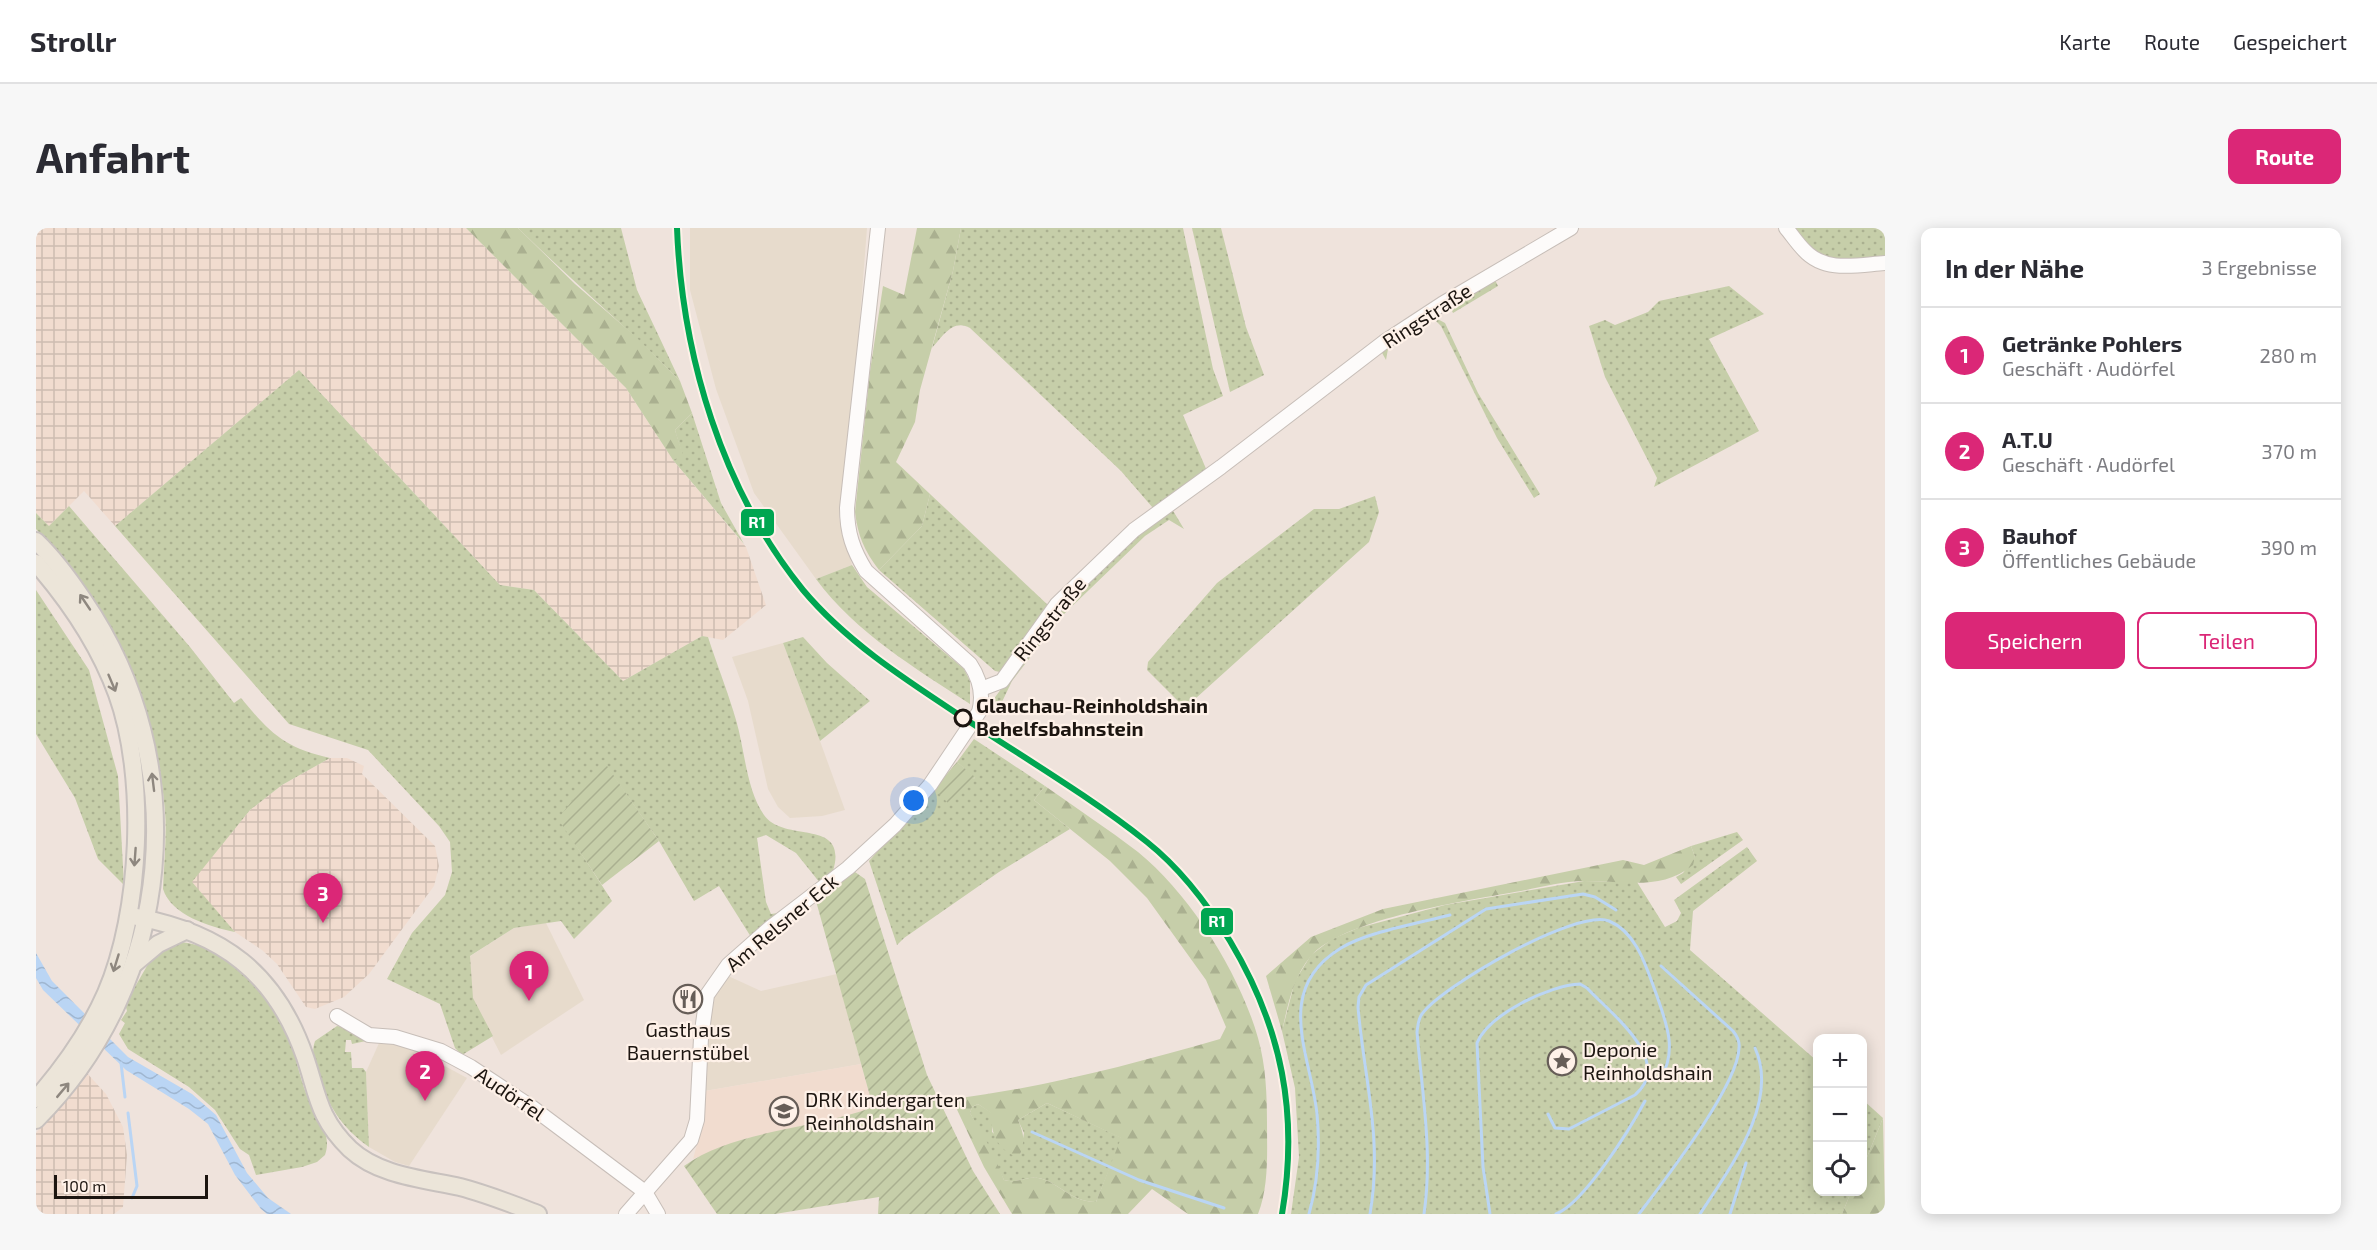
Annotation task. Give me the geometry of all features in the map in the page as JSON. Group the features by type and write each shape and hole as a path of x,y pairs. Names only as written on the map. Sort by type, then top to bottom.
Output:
{"main road":[{"path":"36,541 66,573 115,651 143,727 156,806 154,871 146,919 133,964 81,1053 36,1120"},
{"path":"36,563 54,584 88,634 117,696 130,757 135,808 134,868 128,916 105,1012"},
{"path":"128,916 187,930 239,957 264,982 287,1015 305,1058 316,1098 332,1128 351,1150 373,1164 420,1180 490,1196 538,1214"},
{"path":"133,964 158,944 187,930"},
{"path":"36,1099 81,1053"}],"street":[{"path":"878,228 847,508 848,533 855,554 866,571 970,664 978,677 981,689"},
{"name":"Ringstraße","path":"981,689 1002,681 1057,604 1134,530 1221,467 1384,342 1442,304 1571,228"},
{"path":"1786,228 1810,256 1826,264 1845,266 1885,263"},
{"name":"Am Relsner Eck","path":"626,1214 691,1140 698,1120 701,1038 707,996 728,965 771,927 848,868 894,825 930,785 979,712 981,689"},
{"name":"Audörfel","path":"337,1016 369,1035 395,1037 441,1051 471,1067 533,1108 645,1192 658,1214"}],"shaded area":[{"path":"36,228 466,228 626,388 673,460 746,547 766,605 723,640 702,636 623,681 534,590 500,585 299,370 115,526 84,491 49,526 36,513"},
{"path":"690,228 867,228 858,344 839,518 852,565 816,579 754,493 716,389 690,290"},
{"path":"783,643 845,810 822,816 790,818 778,807 768,789 748,701 732,657"},
{"path":"330,758 347,758 364,766 362,774 435,846 439,866 434,886 369,974 344,997 315,1009 306,1007 277,964 262,950 235,932 191,882 250,810 282,785"},
{"path":"546,923 584,1000 501,1055 472,998 469,957 514,928"},
{"path":"837,974 861,1064 705,1091 706,1041 711,1001 726,975 761,991"},
{"path":"380,1041 417,1051 467,1078 409,1166 395,1162 369,1147 366,1072"},
{"name":"DRK Kindergarten Reinholdshain","path":"861,1064 873,1107 853,1115 744,1139 693,1159 705,1115 705,1091"},
{"path":"85,1071 106,1094 123,1127 127,1155 123,1207 114,1214 36,1214 36,1133"}],"green space":[{"path":"466,228 518,228 680,381 692,413 675,430 683,455 673,460 626,388"},
{"path":"518,228 621,228 637,290 680,381 640,342"},
{"path":"917,228 961,228 953,271 920,390 915,422 896,462 930,494 922,526 879,570 862,542 855,512 870,371 883,286 904,295"},
{"path":"961,228 1183,228 1213,369 1223,396 1183,415 1207,471 1153,508 1121,471 970,328 958,325 953,327 932,348 953,271"},
{"path":"1192,228 1221,228 1246,327 1264,375 1230,392"},
{"path":"1790,228 1885,228 1885,259 1846,263 1821,258"},
{"path":"1495,280 1498,286 1453,313 1450,307"},
{"path":"1729,286 1764,314 1709,339 1759,431 1654,487 1657,478 1605,377 1589,326 1605,320 1615,325 1648,312 1659,301"},
{"path":"1432,316 1445,323 1478,393 1540,494 1534,498 1497,438 1441,326 1434,319 1388,349 1386,360 1381,351"},
{"path":"299,370 500,585 534,590 623,681 702,636 708,637 730,699 758,805 773,824 823,837 832,844 835,854 833,871 820,883 796,853 766,835 757,838 766,902 771,914 778,913 751,937 719,886 694,901 659,841 603,761 559,819 612,901 574,939 561,921 514,928 470,956 473,998 493,1036 462,1055 455,1048 440,1004 387,979 412,933 445,895 452,872 450,842 439,826 368,750 289,724 115,526"},
{"path":"692,413 721,503 744,544 673,460 682,454 675,430"},
{"path":"930,494 1049,606 1000,672 995,671 879,570 922,526"},
{"path":"1375,496 1379,512 1369,542 1185,708 1147,670 1148,662 1217,583 1314,509 1339,509"},
{"path":"69,506 190,647 234,703 241,698 270,730 289,744 330,758 282,785 250,810 192,882 235,932 203,923 183,913 167,898 163,889 165,811 160,769 141,693 127,658 109,624 64,560 36,529 36,513 49,526"},
{"path":"1172,509 1184,529 1169,520 1145,536 1063,615 1012,681 1000,706 993,700 1059,610 1141,531"},
{"path":"852,565 867,587 964,669 970,681 970,704 868,633 849,616 816,579"},
{"path":"36,590 89,670 118,776 124,885 98,859 75,798 36,734"},
{"path":"803,637 827,663 870,701 820,741 783,643"},
{"path":"974,739 1045,786 1034,800 1070,829 999,872 897,945 869,861 934,789 975,778 957,762"},
{"path":"603,760 659,841 602,885 558,819"},
{"path":"957,762 975,777 950,805 934,789"},
{"path":"1045,786 1138,852 1157,869 1194,912 1226,962 1250,1013 1261,1049 1264,1070 1267,1102 1267,1169 1262,1204 1258,1214 1188,1214 1152,1189 1128,1214 1012,1214 984,1167 952,1099 1055,1082 1153,1058 1220,1039 1226,1027 1206,980 1147,898 1110,861 1034,800","holes":["1047,1103 1121,1138 1096,1202 1087,1201 1038,1178 1004,1180 992,1151 970,1113 972,1107 978,1104 991,1113 996,1140 1005,1150 1017,1157 1020,1155 1023,1141 1023,1133 1018,1120"]},
{"path":"1737,832 1743,840 1681,884 1676,877 1683,873 1695,857 1691,846"},
{"path":"1691,846 1695,857 1693,865 1668,879 1641,883 1584,881 1560,883 1410,913 1351,931 1327,943 1305,964 1292,992 1282,1031 1266,976 1311,937 1383,909 1623,860 1644,865"},
{"path":"1747,847 1757,861 1693,911 1690,950 1813,1058 1813,1196 1849,1196 1842,1214 1291,1214 1299,1157 1295,1088 1282,1031 1295,981 1311,955 1332,939 1358,928 1445,905 1584,881 1637,882 1665,927 1677,921 1681,913 1674,900"},
{"path":"855,872 865,879 927,1075 973,1171 1000,1214 878,1214 879,1197 775,1214 717,1214 684,1166 704,1154 750,1137 873,1107 816,901"},
{"path":"177,942 194,944 226,959 254,983 276,1011 291,1043 307,1096 327,1139 325,1155 317,1162 256,1175 249,1155 240,1149 215,1110 189,1087 128,1049 119,1034 125,1023 121,1020 127,1011 125,1004 151,959 159,950"},
{"path":"337,1026 343,1027 366,1041 352,1044 351,1040 346,1040 345,1052 351,1052 352,1068 363,1068 366,1072 369,1147 351,1132 331,1106 314,1061 315,1041"},
{"path":"1047,1103 1122,1138 1096,1202 1079,1199 1052,1183 1038,1178 1004,1180 970,1113 972,1107 978,1104 992,1113 992,1132 1020,1155 1024,1133 1018,1120"},
{"path":"1867,1104 1883,1118 1867,1157"},
{"path":"1883,1118 1885,1214 1842,1214 1849,1196 1867,1196 1867,1157"}],"water":[{"path":"36,953 52,981 128,1057 192,1094 216,1115 247,1173 268,1198 291,1214 267,1214 261,1209 235,1175 208,1124 189,1109 126,1070 43,990 36,978"}],"waterway":[{"path":"1370,1214 1373,1187 1373,1135 1358,1007 1359,997 1366,985 1486,909 1583,894 1595,897 1616,910"},
{"path":"1309,1214 1318,1164 1318,1139 1317,1114 1301,1025 1302,1003 1307,983 1320,965 1352,942 1450,915"},
{"path":"1424,1214 1427,1145 1418,1023 1422,1014 1434,1001 1511,952 1569,926 1593,920 1609,921 1619,927 1627,934 1640,953 1664,1017 1669,1037 1669,1057 1661,1078"},
{"path":"1639,1214 1713,1109 1735,1065 1739,1048 1738,1039 1733,1031 1661,966"},
{"path":"1490,1214 1483,1167 1477,1043 1494,1022 1522,1003 1537,995 1580,984 1610,1010 1635,1038 1648,1067 1645,1082 1635,1095 1569,1129 1555,1128 1548,1114"},
{"path":"1700,1214 1737,1156 1756,1113 1761,1091 1761,1069 1755,1048"},
{"path":"121,1063 125,1097"},
{"path":"1556,1214 1580,1196 1593,1181 1618,1146 1645,1101"},
{"path":"128,1113 137,1186 132,1198"},
{"path":"1032,1132 1139,1180 1224,1208"},
{"path":"1730,1214 1746,1163"}],"transit line":[{"name":"R1","path":"677,228 687,324 712,420 729,465 750,509 775,551 803,590 841,629 883,663 1084,796 1147,842 1193,888 1230,941 1262,1006 1274,1039 1282,1073 1287,1107 1288,1141 1287,1177 1282,1214"}],"place":[{"name":"Glauchau-Reinholdshain Behelfsbahnstein","path":"963,718"},
{"name":"Bauhof","path":"323,923"},
{"name":"Gasthaus Bauernstübel","path":"688,999"},
{"name":"Getränke Pohlers","path":"529,1001"},
{"name":"Deponie Reinholdshain","path":"1562,1061"},
{"name":"A.T.U","path":"425,1101"},
{"name":"DRK Kindergarten Reinholdshain","path":"784,1111"}]}
